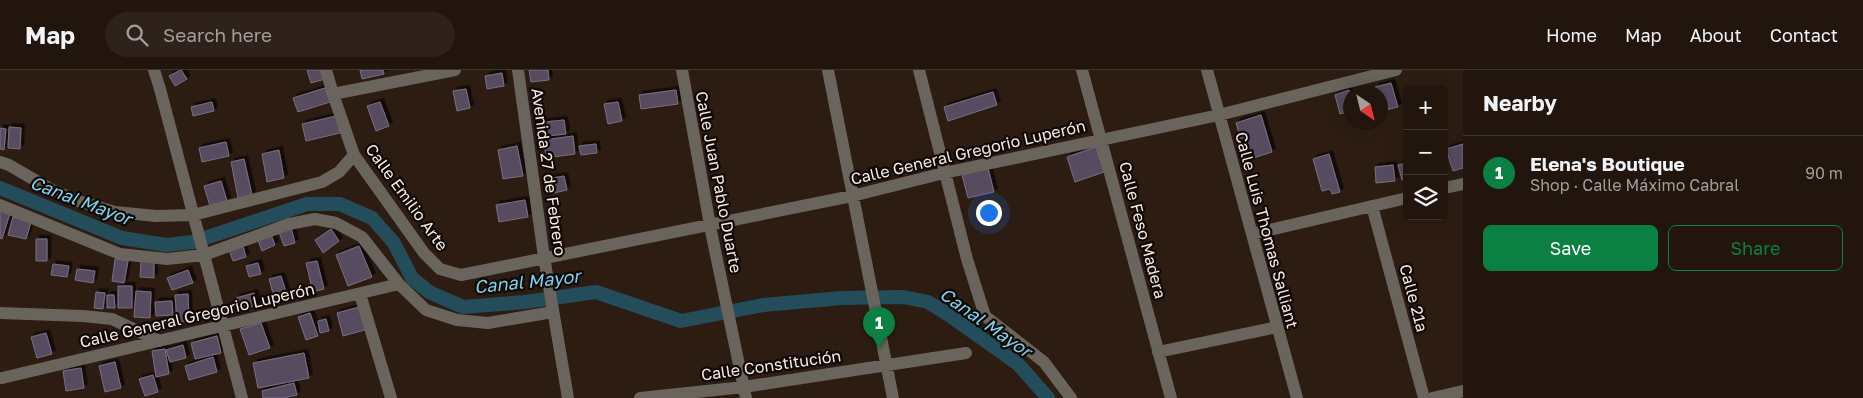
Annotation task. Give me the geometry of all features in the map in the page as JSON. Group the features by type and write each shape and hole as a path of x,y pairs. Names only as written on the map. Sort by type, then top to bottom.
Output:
{"street":[{"path":"154,70 242,398"},
{"name":"Calle Emilio Arte","path":"326,70 354,155 424,253 440,269 460,275 544,257"},
{"path":"333,94 455,70"},
{"name":"Avenida 27 de Febrero","path":"518,70 544,257 568,398"},
{"name":"Calle Juan Pablo Duarte","path":"682,70 710,226 745,392"},
{"path":"828,70 892,398"},
{"path":"918,70 967,259 985,316 1044,362 1071,398"},
{"name":"Calle Feso Madera","path":"1082,70 1171,398"},
{"name":"Calle Luis Thomas Salliant","path":"1207,70 1298,398"},
{"name":"Calle General Gregorio Luperón","path":"544,257 710,226 852,196 944,173 1219,114 1396,70"},
{"path":"0,162 9,165 52,190 114,212 195,221 322,182 339,172 354,155"},
{"path":"1448,187 1463,184"},
{"path":"1252,234 1403,199"},
{"path":"0,206 120,254 166,260 204,254 288,224 315,219 336,223 362,237 399,284 426,310 457,320 488,323 553,310"},
{"name":"Calle 21ª","path":"1372,206 1424,398"},
{"name":"Calle General Gregorio Luperón","path":"2,378 224,327 399,284"},
{"path":"360,294 391,398"},
{"path":"0,313 112,319 159,341"},
{"path":"1158,352 1277,327"},
{"name":"Calle Constitución","path":"640,398 745,392 886,365 966,353"},
{"path":"1432,398 1463,391"}],"building":[{"path":"181,70 187,79 175,86 169,76"},
{"path":"307,70 323,70 325,79 311,83"},
{"path":"360,70 383,70 384,74 362,79"},
{"path":"529,70 548,70 549,80 531,82"},
{"path":"502,73 504,86 487,89 485,76"},
{"path":"1391,83 1398,107 1388,110 1388,85 1383,85"},
{"path":"325,88 330,102 298,112 293,98"},
{"path":"466,89 470,108 457,111 453,91"},
{"path":"676,90 678,104 641,109 639,95"},
{"path":"993,92 997,105 948,121 944,107"},
{"path":"1343,92 1343,113 1340,114 1335,95"},
{"path":"212,102 214,111 193,116 191,107"},
{"path":"380,102 389,126 376,131 367,106"},
{"path":"618,102 622,121 608,124 604,104"},
{"path":"1261,115 1272,152 1247,160 1236,123"},
{"path":"336,116 340,133 306,141 302,124"},
{"path":"564,120 566,134 538,137 536,123"},
{"path":"9,127 21,128 20,149 8,148"},
{"path":"0,128 6,129 4,150 0,149"},
{"path":"573,136 575,154 546,158 544,140"},
{"path":"226,142 229,156 202,162 199,148"},
{"path":"596,144 597,153 581,155 579,146"},
{"path":"1463,144 1463,168 1453,171 1448,148"},
{"path":"517,146 523,176 503,179 498,150"},
{"path":"1096,147 1104,172 1075,182 1067,157"},
{"path":"279,150 284,178 267,182 262,154"},
{"path":"1329,154 1340,192 1332,194 1330,189 1322,191 1313,159"},
{"path":"244,159 252,195 238,198 231,162"},
{"path":"1403,164 1403,180 1402,180 1398,165"},
{"path":"1393,165 1395,181 1376,183 1375,167"},
{"path":"988,168 994,192 968,198 962,175"},
{"path":"564,176 567,190 550,194 547,179"},
{"path":"221,181 227,201 210,206 204,186"},
{"path":"525,200 528,217 499,222 496,205"},
{"path":"0,210 10,213 2,239 0,238"},
{"path":"13,217 31,222 26,239 8,235"},
{"path":"291,228 295,243 284,246 279,232"},
{"path":"331,229 339,241 323,253 315,240"},
{"path":"270,232 275,245 262,251 257,238"},
{"path":"36,239 47,239 47,261 36,261"},
{"path":"243,246 246,257 233,261 229,250"},
{"path":"359,246 372,277 348,286 336,255"},
{"path":"115,259 128,261 124,283 112,281"},
{"path":"141,261 154,261 154,278 140,277"},
{"path":"317,261 324,289 313,292 306,263"},
{"path":"258,263 261,274 249,277 246,266"},
{"path":"53,264 69,266 67,277 51,275"},
{"path":"77,269 95,271 93,283 75,280"},
{"path":"188,270 193,283 172,290 167,278"},
{"path":"281,276 288,298 275,301 269,279"},
{"path":"118,286 132,286 132,308 118,308"},
{"path":"136,291 151,292 150,318 134,317"},
{"path":"96,292 105,293 103,309 94,308"},
{"path":"254,293 258,305 239,310 236,298"},
{"path":"188,294 189,321 177,322 175,295"},
{"path":"107,295 114,295 115,308 107,308"},
{"path":"172,301 173,315 156,316 155,302"},
{"path":"359,307 365,330 343,336 337,313"},
{"path":"310,313 318,336 306,340 298,317"},
{"path":"326,319 329,331 320,333 318,321"},
{"path":"261,323 270,348 249,355 240,329"},
{"path":"46,333 52,354 37,358 31,337"},
{"path":"217,336 221,353 195,359 191,343"},
{"path":"183,345 186,358 170,362 166,350"},
{"path":"165,349 169,374 156,377 152,351"},
{"path":"304,353 309,378 258,388 253,363"},
{"path":"213,357 217,372 189,380 185,366"},
{"path":"115,362 121,388 105,392 99,366"},
{"path":"81,368 84,388 66,391 63,371"},
{"path":"153,375 158,392 145,396 139,379"},
{"path":"294,383 297,395 284,398 263,398 262,391"}],"waterway":[{"name":"Canal Mayor","path":"0,188 122,238 166,245 193,242 307,204 340,204 372,218 394,243 412,278 429,292 463,307 525,302 596,292 681,321 763,305 842,298 903,297 928,302 1018,364 1048,398"}],"place":[{"name":"Elena's Boutique","path":"879,348"}]}
